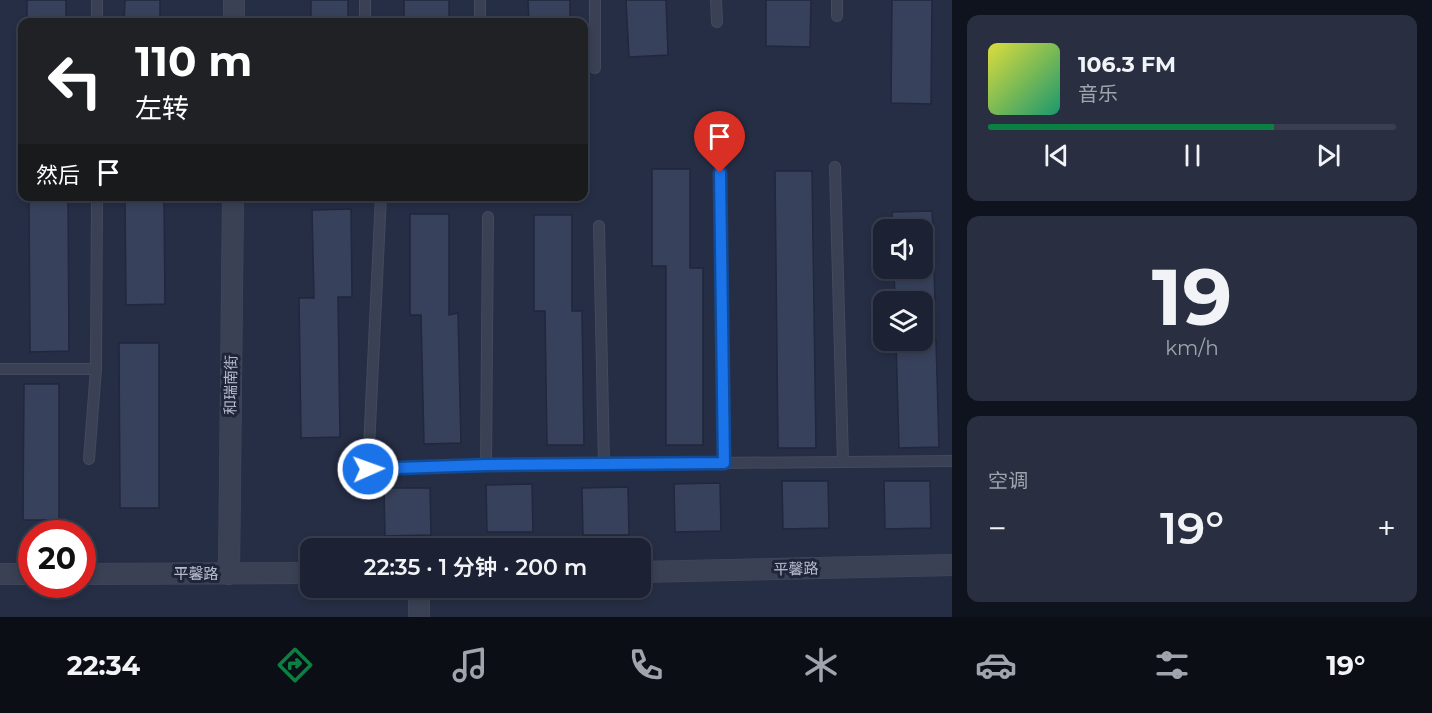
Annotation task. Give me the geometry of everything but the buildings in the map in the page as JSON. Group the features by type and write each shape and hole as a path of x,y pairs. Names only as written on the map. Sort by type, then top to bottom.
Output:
{"street":[{"path":"234,0 234,18"},
{"name":"和瑞南街","path":"229,574 233,201"},
{"name":"平馨路","path":"651,572 952,565"},
{"name":"平馨路","path":"96,574 300,573"},
{"path":"0,574 18,574"},
{"path":"419,598 419,617"}],"lane":[{"path":"97,0 97,18"},
{"path":"364,0 364,18"},
{"path":"480,0 480,18"},
{"path":"595,0 595,68"},
{"path":"716,0 717,22"},
{"path":"837,0 837,16"},
{"path":"835,166 843,462"},
{"path":"720,173 724,463"},
{"path":"89,459 96,369 97,201"},
{"path":"381,201 368,469 486,465 952,461"},
{"path":"486,465 488,217"},
{"path":"599,226 604,464"},
{"path":"0,369 96,369"}],"route":[{"path":"368,469 486,465 724,463 720,173"}]}
